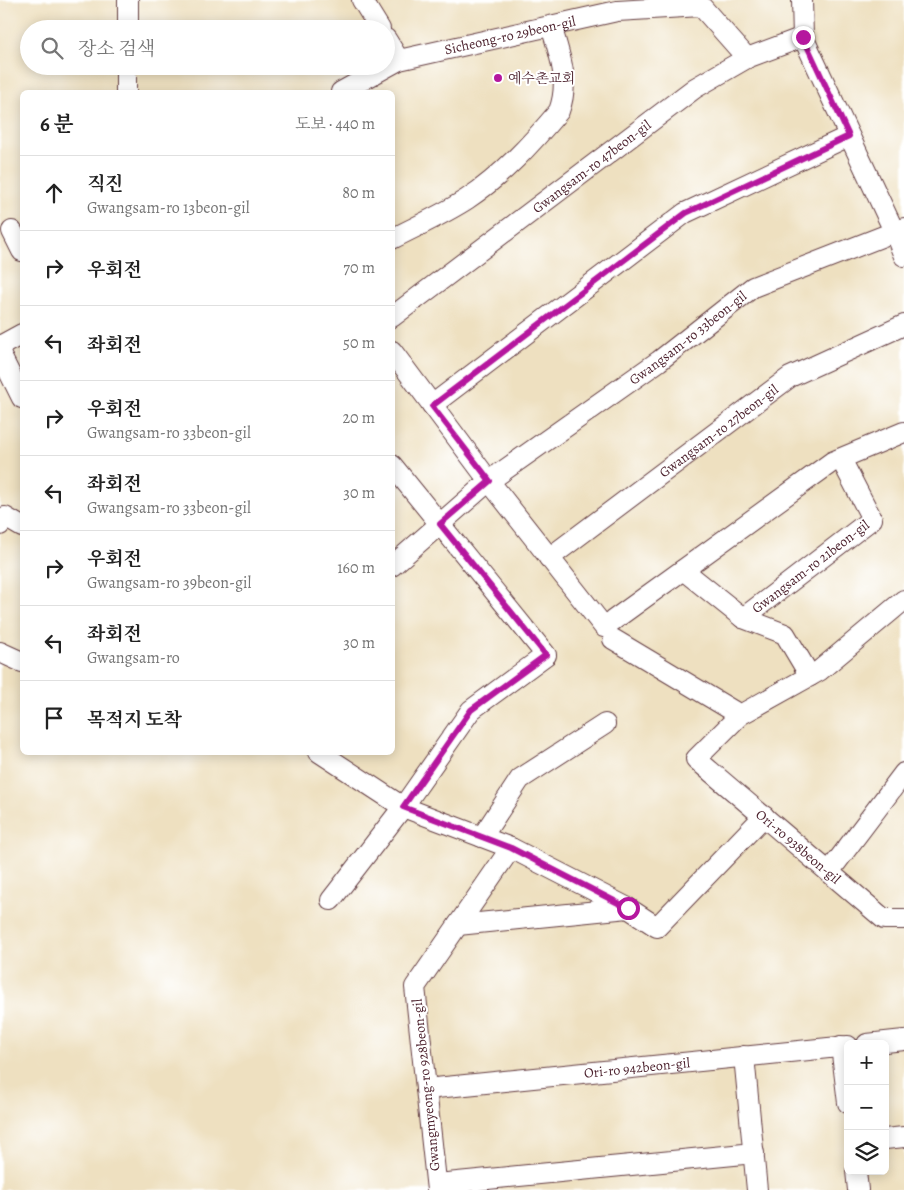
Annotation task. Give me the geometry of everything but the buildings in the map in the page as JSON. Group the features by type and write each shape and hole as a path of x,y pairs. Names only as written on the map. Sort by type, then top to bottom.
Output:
{"street":[{"path":"128,0 128,20"},
{"path":"362,0 374,20"},
{"path":"802,0 803,37 849,136 899,230 904,256"},
{"name":"Sicheong-ro 29beon-gil","path":"395,62 617,11 701,6 747,58"},
{"path":"395,236 462,203 479,191 503,170 559,111 565,85 559,52 551,26"},
{"name":"Gwangsam-ro 47beon-gil","path":"395,315 694,88 747,58 803,37"},
{"path":"395,54 399,60"},
{"path":"126,75 126,90"},
{"name":"Sicheong-ro 29beon-gil","path":"345,90 372,75"},
{"path":"432,406 686,213 849,136"},
{"name":"Gwangsam-ro 33beon-gil","path":"395,563 490,481 659,361 753,287 899,230"},
{"path":"12,231 20,247"},
{"name":"Gwangsam-ro 27beon-gil","path":"549,558 790,377 904,326"},
{"path":"0,346 20,335"},
{"path":"0,354 20,394"},
{"path":"395,355 432,406 608,633 740,716 819,671 904,600"},
{"path":"608,633 683,570 832,462 904,432"},
{"name":"Gwangsam-ro 21beon-gil","path":"743,618 872,519 841,459"},
{"path":"331,900 403,807 471,710 546,655 395,469"},
{"path":"0,525 5,517 20,526"},
{"name":"Gwangsam-ro 21beon-gil","path":"683,570 743,618 785,634 810,676"},
{"path":"0,652 20,661"},
{"name":"Ori-ro 938beon-gil","path":"740,716 696,759 884,919 904,918"},
{"path":"482,837 520,779 605,724"},
{"path":"324,755 403,807 511,848 628,908 657,927 764,816"},
{"path":"829,872 904,773"},
{"path":"458,924 511,848"},
{"path":"458,924 628,908"},
{"name":"Gwangmyeong-ro 928beon-gil","path":"458,924 415,987 437,1187 754,1153"},
{"path":"889,1042 904,1040"},
{"name":"Ori-ro 942beon-gil","path":"426,1089 844,1046"},
{"path":"744,1056 757,1190"},
{"path":"889,1139 904,1137"},
{"path":"856,1175 858,1190"}],"place":[{"name":"예수촌교회","path":"498,78"}],"route":[{"path":"628,908 511,848 403,807 471,710 546,655 440,524 490,481 432,406 686,213 849,136 803,37"}]}
